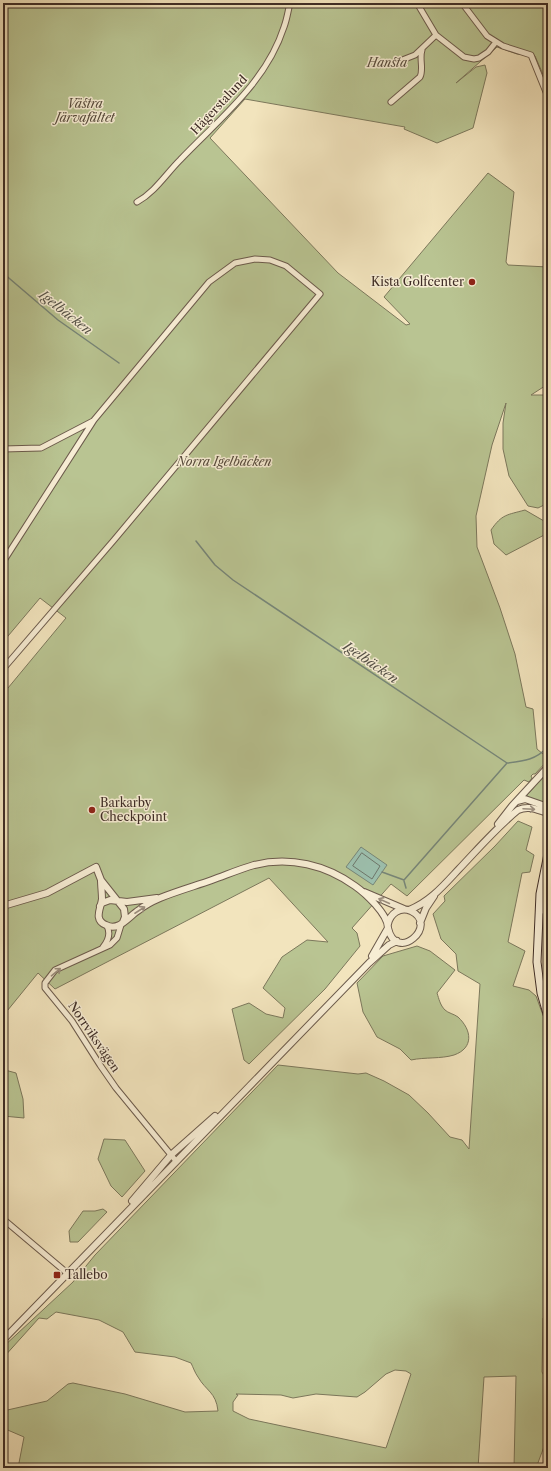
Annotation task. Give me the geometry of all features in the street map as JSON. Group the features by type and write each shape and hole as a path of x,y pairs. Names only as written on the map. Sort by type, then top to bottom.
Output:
{"main road":[{"path":"548,854 540,894 536,962 541,993 548,1017"},
{"path":"539,922 548,887"},
{"path":"546,1468 548,1462"}],"street":[{"name":"Hägerstalund","path":"137,202 146,197 153,190 180,160 250,89 273,52 284,27 290,3"},
{"path":"417,3 436,35 464,57 474,59 479,58 488,52 496,42"},
{"path":"462,3 480,29 487,36 496,42 531,55 548,96"},
{"path":"392,64 409,59 422,50 436,35"},
{"path":"390,102 420,77 420,56 422,50"},
{"path":"3,562 94,420 209,282 235,264 255,259 270,260 286,266 320,294 114,540 3,669"},
{"path":"3,448 41,448 94,420"},
{"path":"491,835 499,822 548,767"},
{"path":"517,801 525,799 548,807"},
{"path":"369,963 388,926 389,919 396,912 407,910 423,903 437,892 513,814 523,808 532,808 548,814"},
{"name":"Norrviksvägen","path":"121,925 139,910 160,898 248,867 274,862 294,862 315,866 338,875 362,892 380,910 388,926"},
{"name":"Norrviksvägen","path":"3,906 47,893 96,867 101,880 122,905 125,913 124,921 121,925 117,938 110,945 102,947 55,970 45,983 45,988 66,1013 116,1088 176,1161"},
{"name":"Norrviksvägen","path":"101,880 102,898 98,917 103,924 107,926"},
{"name":"Norrviksvägen","path":"362,892 407,910"},
{"path":"3,1340 369,963 389,945 397,941 407,942 416,937 419,933 420,923 426,908 437,892"},
{"name":"Norrviksvägen","path":"100,907 102,903 110,900 118,902 160,898"},
{"path":"407,910 416,915 420,923"},
{"path":"102,947 108,941 109,932 107,926 112,927 121,925"},
{"path":"388,926 391,936 397,941"},
{"path":"106,1233 171,1155 246,1089"},
{"path":"149,1188 176,1165 209,1128"},
{"path":"4,1220 67,1273"}],"green space":[{"path":"3,3 548,3 548,86 535,56 517,54 497,47 456,83 476,67 485,65 487,73 473,128 437,143 404,129 405,127 245,99 210,138 338,273 406,325 410,324 384,297 488,173 514,192 506,262 508,265 548,267 548,384 531,395 548,395 548,503 538,508 528,506 509,476 503,449 503,423 506,403 492,445 476,516 477,547 500,608 515,654 526,707 533,709 537,749 543,754 548,749 548,760 535,774 531,776 532,778 529,782 524,780 407,896 391,884 352,928 357,933 360,946 325,989 249,1064 244,1060 232,1009 249,1003 266,1014 283,1018 285,1008 263,988 282,957 307,940 328,942 269,878 55,989 38,973 3,1016 3,694 66,618 40,598 3,642"},
{"path":"525,510 544,521 548,533 506,555 494,544 491,530 498,521 505,516"},
{"path":"548,771 548,804 527,797 527,795"},
{"path":"518,821 532,827 526,850 534,855 530,872 522,873 508,942 525,951 513,986 529,990 536,996 548,1029 548,1316 543,1318 542,1372 548,1383 548,1436 536,1468 514,1468 516,1376 484,1377 478,1468 18,1468 24,1437 3,1428 3,1411 47,1401 68,1384 73,1383 125,1394 185,1412 218,1411 213,1396 201,1382 191,1363 175,1357 135,1352 123,1332 99,1320 56,1312 47,1319 39,1318 3,1358 3,1347 73,1282 95,1255 278,1065 358,1074 366,1073 409,1095 450,1137 462,1140 469,1149 480,984 458,971 456,954 441,939 433,914 445,901 444,896","holes":["395,1370 406,1371 411,1374 386,1448 249,1419 233,1411 233,1402 238,1395 236,1394 281,1395 293,1398 316,1394 357,1397 386,1374"]},
{"path":"417,946 430,951 455,970 437,993 443,1008 458,1017 463,1022 468,1033 468,1043 465,1048 454,1055 411,1060 400,1049 377,1037 363,1012 357,983 383,956"},
{"path":"3,1067 5,1070 16,1073 23,1099 24,1118 3,1116"},
{"path":"104,1139 125,1140 145,1171 122,1197 111,1186 98,1159"},
{"path":"103,1209 107,1212 78,1242 70,1242 69,1231 83,1211"}],"water":[{"path":"361,847 387,865 373,885 346,867"}],"waterway":[{"name":"Igelbäcken","path":"3,273 58,320 119,363"},
{"name":"Igelbäcken","path":"196,541 215,565 233,580 507,763 529,759 539,755 548,747"},
{"path":"382,872 404,880 507,763"},
{"path":"404,881 406,888"}],"place":[{"name":"Kista Golfcenter","path":"472,282"},
{"name":"Barkarby Checkpoint","path":"92,810"},
{"name":"Tallebo","path":"57,1275"}],"park label":[{"name":"Hansta","path":"387,63"},
{"name":"Västra Järvafältet","path":"85,111"},
{"name":"Norra Igelbäcken","path":"224,462"}]}
